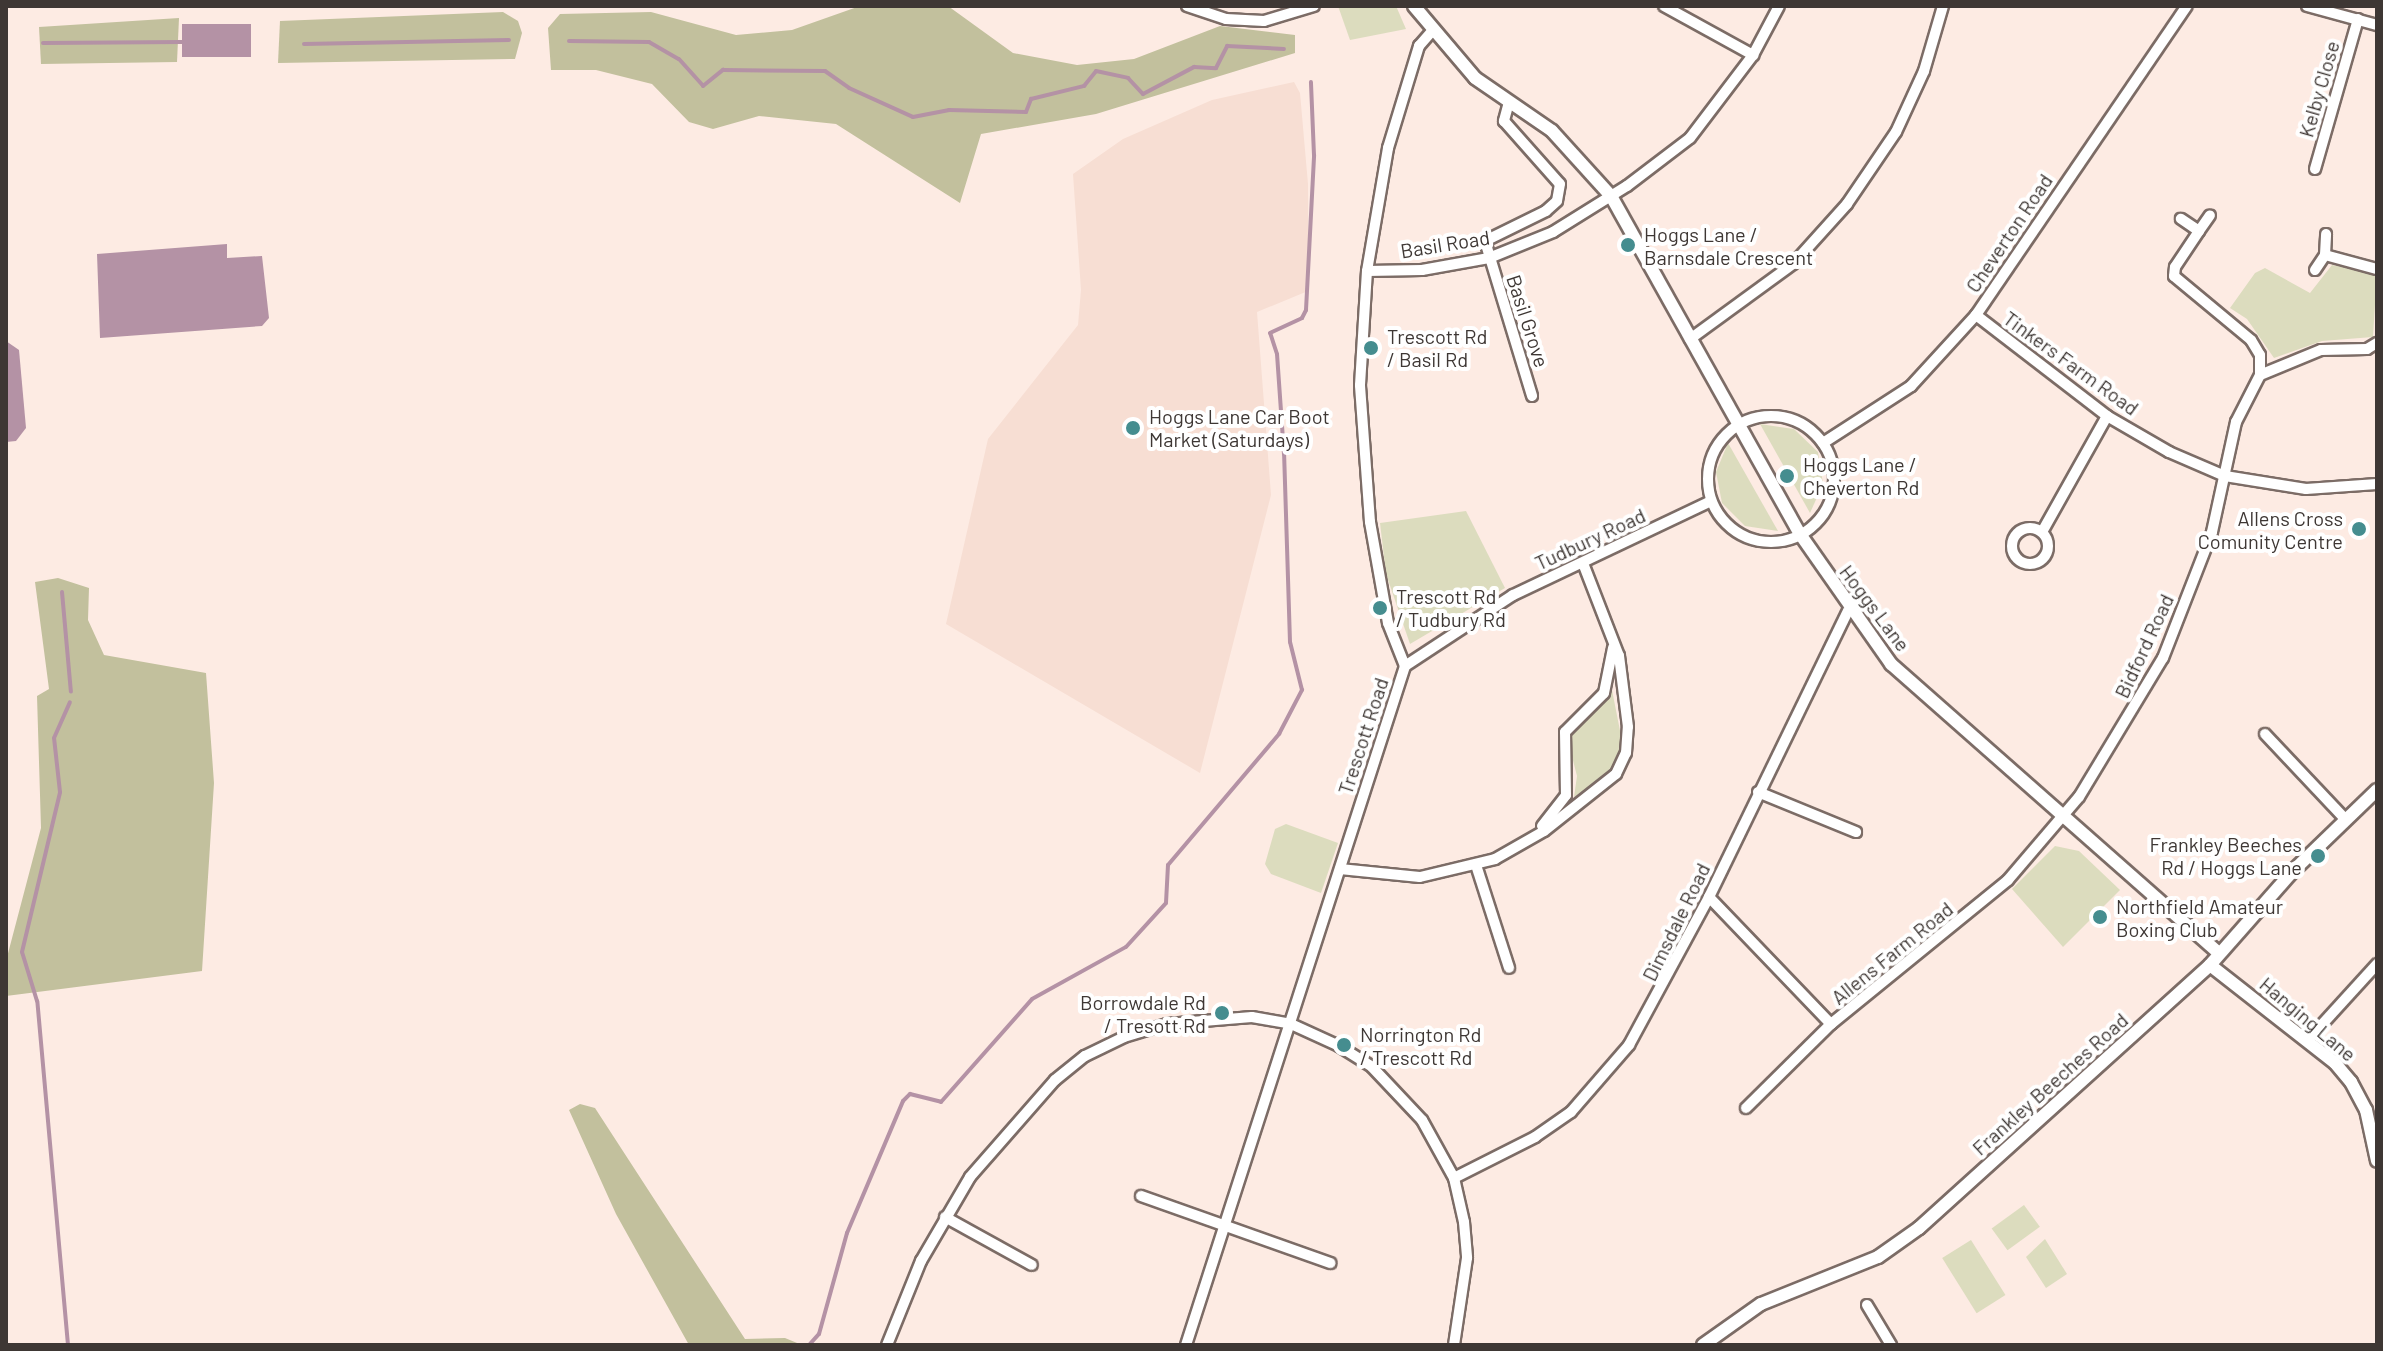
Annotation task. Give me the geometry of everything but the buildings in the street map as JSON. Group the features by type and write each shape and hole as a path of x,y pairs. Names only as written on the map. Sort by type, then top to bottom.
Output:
{"street":[{"path":"1187,6 1226,19 1264,21 1314,6"},
{"name":"Hoggs Lane","path":"1414,6 1431,32 1475,78 1552,131 1611,196 1800,534 1848,611 1891,664 2219,953"},
{"path":"1664,6 1753,55"},
{"name":"Basil Road","path":"1367,271 1422,270 1489,258 1553,232 1611,196 1690,138 1753,55 1779,6"},
{"path":"1690,339 1793,264 1847,204 1896,132 1924,71 1943,6"},
{"name":"Cheverton Road","path":"1823,443 1911,386 1976,315 2187,6"},
{"path":"2307,6 2377,25"},
{"name":"Kelby Close","path":"2315,169 2358,19"},
{"name":"Trescott Road","path":"1186,1345 1227,1227 1405,666 1388,623 1370,522 1360,385 1367,271 1388,148 1419,46 1431,32"},
{"path":"1489,258 1485,241 1546,211 1557,201 1560,184 1504,121 1509,102"},
{"path":"2210,215 2175,267 2174,276 2251,340 2260,355 2260,375 2321,350 2367,349 2377,343"},
{"path":"2181,219 2199,231"},
{"path":"2315,270 2325,255 2326,234"},
{"path":"2325,255 2377,269"},
{"name":"Basil Grove","path":"1489,258 1532,396"},
{"name":"Tinkers Farm Road","path":"1976,315 2107,416 2169,452 2225,476 2306,489 2377,484"},
{"name":"Bidford Road","path":"2064,817 2163,658 2212,532 2236,422 2260,375"},
{"path":"2042,532 2107,416"},
{"path":"1757,417 1786,417 1823,443 1833,473 1831,495 1821,516 1800,534 1770,541 1746,537 1726,524 1711,501 1709,463 1718,444 1739,424 1757,417"},
{"name":"Tudbury Road","path":"1405,666 1513,595 1711,501"},
{"path":"1340,869 1420,877 1476,865 1537,832 1616,774 1626,753 1628,727 1613,642 1583,563"},
{"name":"Dimsdale Road","path":"1454,1178 1535,1137 1604,1078 1653,1009 1848,611"},
{"path":"1537,832 1566,795 1565,732 1604,693 1613,642"},
{"path":"2265,734 2345,819"},
{"name":"Frankley Beeches Road","path":"1703,1345 1761,1304 1878,1257 1898,1243 2210,965 2345,819 2377,790"},
{"path":"1758,792 1856,832"},
{"name":"Allens Farm Road","path":"1709,897 1831,1024 2008,880 2064,817"},
{"path":"1476,865 1509,968"},
{"path":"2307,1041 2377,964"},
{"name":"Hanging Lane","path":"2210,965 2307,1041 2351,1082 2366,1110 2377,1161"},
{"path":"887,1345 921,1261 945,1217 993,1145 1085,1056 1167,1024 1252,1017 1291,1024 1372,1067 1422,1120 1454,1178 1467,1258 1454,1345"},
{"path":"1746,1108 1831,1024"},
{"path":"1141,1196 1330,1263"},
{"path":"945,1217 1032,1265"},
{"path":"1867,1305 1891,1345"}],"shaded area":[{"path":"860,6 948,6 1013,53 1077,65 1134,59 1220,26 1295,35 1295,53 1096,114 981,134 960,203 836,124 759,116 713,129 689,122 652,84 596,70 551,70 548,28 560,14 651,12 736,35 792,30"},
{"path":"503,12 518,21 522,33 515,59 278,63 280,21"},
{"path":"179,18 177,62 41,64 39,27"},
{"path":"182,24 251,24 251,57 182,57"},
{"name":"Hoggs Lane Car Boot Market (Saturdays)","path":"1294,82 1300,93 1308,184 1308,291 1257,312 1271,495 1200,773 946,624 988,439 1078,325 1081,290 1073,174 1123,139 1212,100"},
{"path":"227,244 227,258 262,256 269,318 262,326 100,338 97,254"},
{"path":"6,341 19,350 26,428 16,441 6,442"},
{"path":"58,578 89,588 88,620 104,655 206,673 214,783 202,971 6,996 6,961 41,828 37,696 49,689 35,582"},
{"path":"580,1104 595,1108 745,1339 785,1338 802,1345 689,1345 616,1214 569,1110"}],"green space":[{"path":"1338,6 1396,6 1406,29 1350,40"},
{"path":"2332,265 2377,273 2373,337 2322,341 2274,358 2247,319 2230,308 2255,273 2265,268 2310,293"},
{"path":"1760,424 1794,429 1818,452 1823,484 1810,513"},
{"path":"1728,443 1778,531 1745,526 1722,503 1716,472"},
{"path":"1466,511 1505,588 1410,644 1386,574 1380,523"},
{"path":"1612,690 1624,751 1611,772 1574,797 1577,776 1568,741 1573,729"},
{"path":"1286,824 1338,843 1321,893 1271,874 1265,864 1275,829"},
{"path":"2055,846 2079,851 2120,890 2063,947 2012,889"},
{"path":"2024,1205 2040,1227 2008,1250 1992,1229"},
{"path":"2045,1239 2067,1274 2046,1288 2026,1257"},
{"path":"1971,1240 2005,1295 1977,1313 1942,1258"}],"waterway":[{"path":"304,44 509,40"},
{"path":"569,41 649,42 679,59 703,86 723,70 825,71 849,88 913,117 949,110 1026,112 1031,99 1084,86 1096,71 1128,78 1143,94 1194,67 1216,68 1227,46 1284,49"},
{"path":"43,43 182,42"},
{"path":"809,1345 819,1334 847,1233 903,1101 910,1094 941,1102 1032,999 1126,947 1166,903 1168,865 1279,734 1302,690 1290,642 1284,454 1277,354 1270,333 1302,318 1306,310 1314,155 1311,82"},
{"path":"62,592 71,692"},
{"path":"68,1345 37,1001 22,952 60,792 54,738 70,702"}],"place":[{"name":"Hoggs Lane / Barnsdale Crescent","path":"1628,245"},
{"name":"Trescott Rd / Basil Rd","path":"1371,348"},
{"name":"Hoggs Lane Car Boot Market (Saturdays)","path":"1133,428"},
{"name":"Hoggs Lane / Cheverton Rd","path":"1787,476"},
{"name":"Allens Cross Comunity Centre","path":"2359,529"},
{"name":"Trescott Rd / Tudbury Rd","path":"1380,608"},
{"name":"Frankley Beeches Rd / Hoggs Lane","path":"2318,856"},
{"name":"Northfield Amateur Boxing Club","path":"2100,917"},
{"name":"Borrowdale Rd / Tresott Rd","path":"1222,1013"},
{"name":"Norrington Rd / Trescott Rd","path":"1344,1045"}]}
